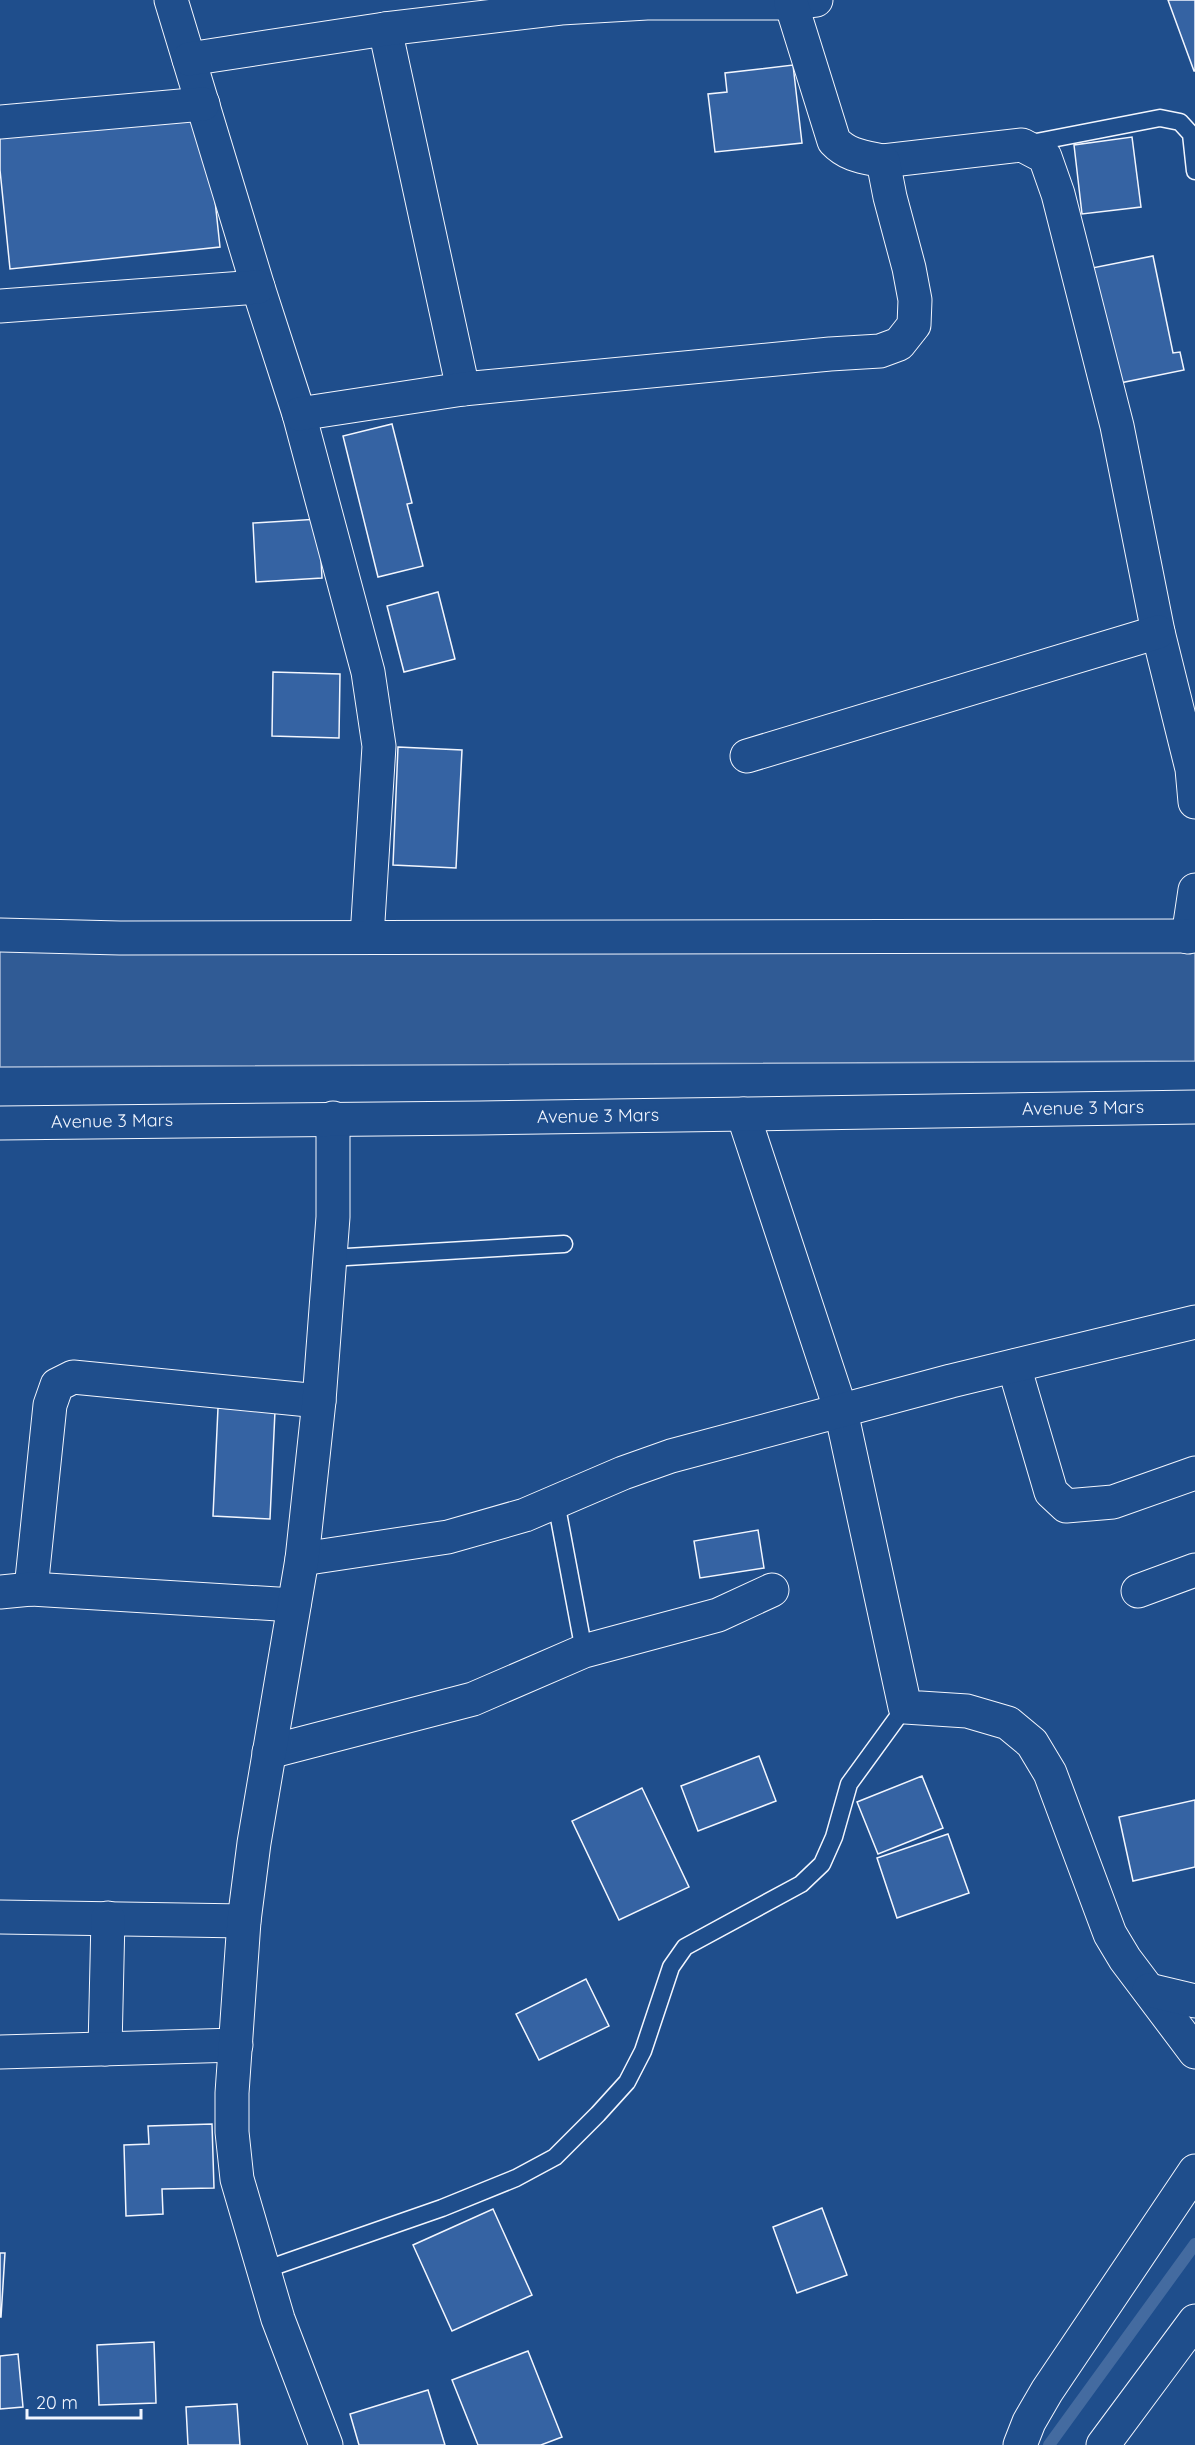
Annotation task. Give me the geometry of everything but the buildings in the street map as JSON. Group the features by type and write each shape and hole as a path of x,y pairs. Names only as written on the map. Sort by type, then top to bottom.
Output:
{"street":[{"path":"171,0 258,287 300,414 368,672 379,746 368,937"},
{"path":"189,59 386,29 561,8 647,3 803,1 834,141 842,150 854,156 883,161 1022,145 1045,157 1058,194 1117,426 1158,632 1192,770 1195,801"},
{"path":"386,29 463,389"},
{"path":"0,122 203,104"},
{"path":"300,414 463,389 880,351 899,344 914,325 915,300 883,161"},
{"path":"0,306 258,287"},
{"path":"747,756 1158,632"},
{"path":"0,935 120,938 1191,937 1195,890"},
{"name":"Avenue 3 Mars","path":"0,1123 1195,1107"},
{"path":"743,1114 841,1411 905,1707 967,1711 1008,1723 1032,1743 1050,1773 1110,1934 1125,1959 1195,2052"},
{"path":"326,2445 278,2319 237,2179 232,2132 232,2093 244,1921 269,1752 302,1559 319,1401 333,1217 333,1118"},
{"path":"302,1559 448,1537 525,1515 623,1473 671,1456 1014,1366 1195,1322"},
{"path":"1014,1366 1051,1492 1066,1506 1113,1502 1195,1473"},
{"path":"294,1605 15,1591 50,1405 57,1385 73,1377 319,1401"},
{"path":"1138,1591 1195,1570"},
{"path":"269,1752 473,1699 584,1651 718,1615 772,1590"},
{"path":"0,1917 244,1921"},
{"path":"105,2049 108,1918"},
{"path":"1149,1990 1195,2001"},
{"path":"0,2052 236,2045"},
{"path":"1020,2445 1029,2422 1047,2391 1195,2171"},
{"path":"1103,2445 1195,2321"}],"lane":[{"path":"1022,145 1160,118 1180,122 1191,134 1195,164"},
{"path":"330,1258 564,1244"},
{"path":"556,1502 584,1651"},
{"path":"264,2270 442,2208 516,2178 555,2157 627,2082 643,2051 671,1967 678,1954 685,1947 801,1884 822,1864 834,1837 849,1784 905,1707"}],"shaded area":[{"path":"1195,948 1195,1061 0,1067 0,950"}],"waterway":[{"path":"1049,2445 1195,2244"}]}
